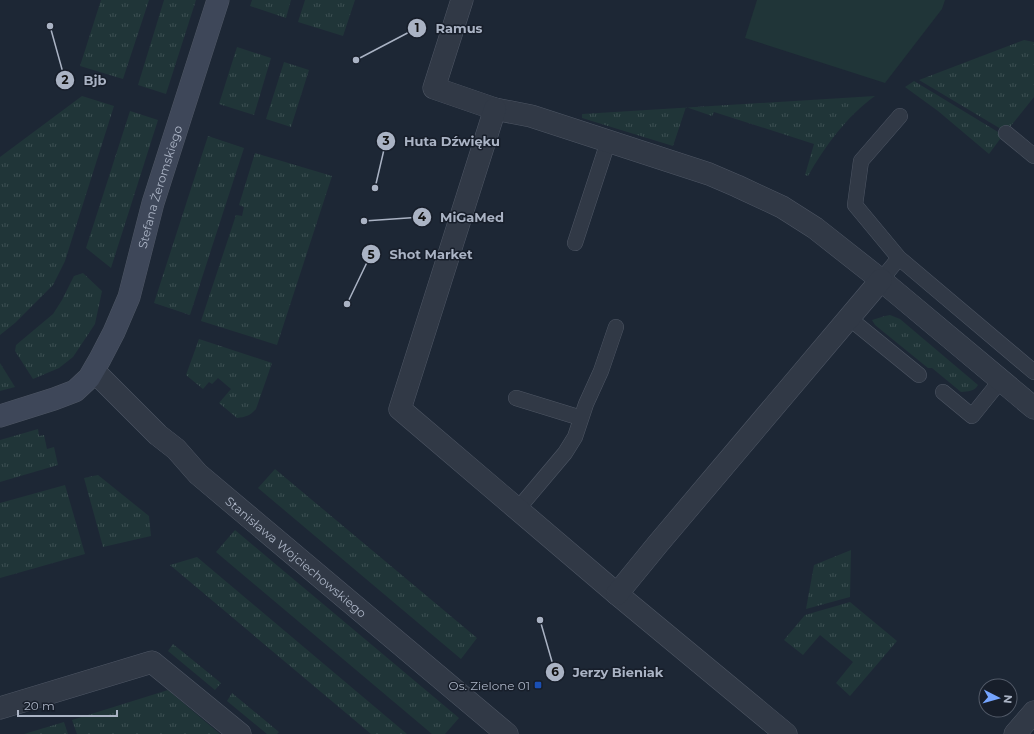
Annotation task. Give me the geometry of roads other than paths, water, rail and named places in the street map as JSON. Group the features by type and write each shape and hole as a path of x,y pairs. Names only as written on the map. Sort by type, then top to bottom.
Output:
{"street":[{"name":"Stefana Żeromskiego","path":"0,416 67,395 82,385 94,371 114,332 128,297 153,204 218,0"},
{"path":"462,0 434,88 495,109 531,116 709,174 782,207 815,228 881,280 1034,408"},
{"path":"495,109 400,409 517,510 786,734"},
{"path":"617,594 881,280"},
{"name":"Stanisława Wojciechowskiego","path":"94,371 158,435 176,449 198,474 499,732"},
{"path":"0,708 152,662 240,734"},
{"path":"1015,734 1034,712"}],"lane":[{"path":"900,116 861,161 855,205 899,258 1034,372"},
{"path":"1006,133 1034,156"},
{"path":"575,243 608,142"},
{"path":"881,280 899,258"},
{"path":"849,318 919,376"},
{"path":"517,510 565,453 575,437 586,404 601,371 616,327"},
{"path":"942,392 972,416 1001,380"},
{"path":"516,398 581,418"}],"place":[{"name":"Bjb","path":"50,26"},
{"name":"Ramus","path":"356,60"},
{"name":"Huta Dźwięku","path":"375,188"},
{"name":"MiGaMed","path":"364,221"},
{"name":"Shot Market","path":"347,304"},
{"name":"Jerzy Bieniak","path":"540,620"},
{"name":"Os. Zielone 01","path":"538,685"}]}
